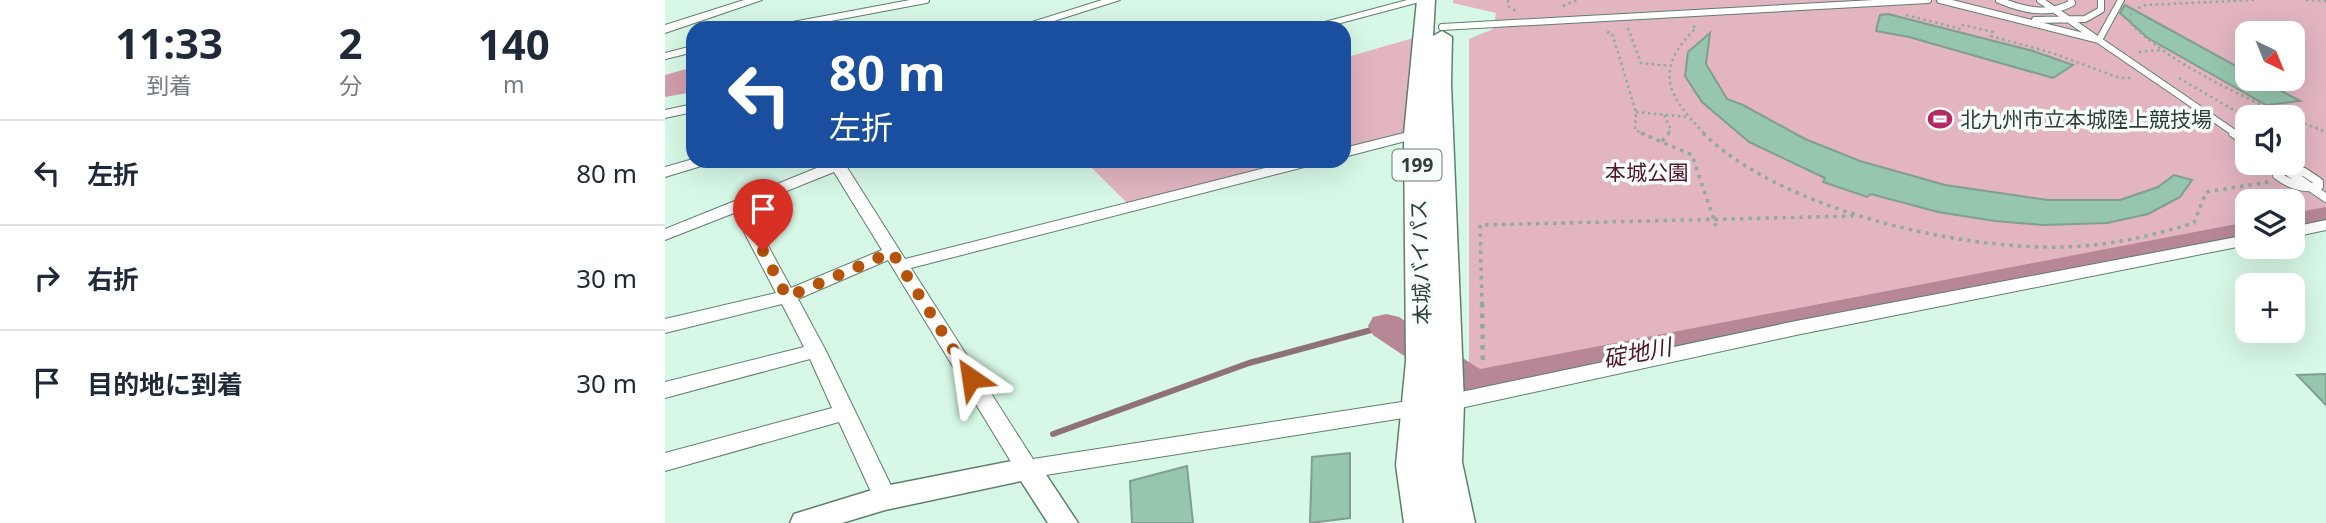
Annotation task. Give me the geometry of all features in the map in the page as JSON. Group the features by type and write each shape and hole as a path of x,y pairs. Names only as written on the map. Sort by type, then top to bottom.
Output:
{"highway":[{"name":"本城バイパス","path":"1426,0 1416,134 1433,405 1456,523"},
{"name":"本城バイパス","path":"1429,341 1444,0"},
{"name":"本城バイパス","path":"1423,523 1413,466 1433,405"}],"street":[{"path":"689,21 753,0"},
{"path":"1043,21 1114,0"},
{"path":"1336,21 1421,0"},
{"path":"665,29 686,22"},
{"path":"665,114 686,110"},
{"path":"1351,151 1416,134"},
{"path":"665,172 686,166"},
{"path":"665,236 824,168"},
{"path":"839,168 1027,468 1065,523"},
{"path":"665,326 787,297 897,259 1281,168"},
{"path":"738,205 816,351 885,498"},
{"path":"2305,229 2326,225"},
{"path":"804,523 885,498 1027,468 1433,405 1796,328 2235,242"},
{"path":"665,390 816,351"},
{"path":"665,462 845,412"}],"lane":[{"path":"814,21 926,0"},
{"path":"1442,27 1928,0"},
{"path":"1940,0 2099,40"},
{"path":"1968,0 2021,18 2070,21 2095,15 2101,10 2101,0"},
{"path":"1999,0 2027,9 2054,10 2066,8 2071,4 2071,0"},
{"path":"2039,0 2235,134"},
{"path":"2099,40 2121,0"},
{"path":"665,56 686,51"},
{"path":"2277,175 2283,180 2313,188"},
{"path":"2293,175 2326,198"}],"path":[{"path":"1534,22 1532,13 1577,0"},
{"path":"2254,0 2155,3 2135,8 2129,14 2129,22 2137,32 2165,50 2261,105"},
{"path":"2306,0 2326,1"},
{"path":"1676,14 1696,28 1679,43 1668,79 1678,104 1698,129 1730,154 1786,187 1855,216 1943,235 2021,247 2088,245 2155,235 2194,223 2206,192 2283,180"},
{"path":"1899,14 1961,29 1963,25 1993,32 1991,36 2049,52 2120,78 2173,75 2235,111"},
{"path":"1623,17 1641,63 1670,66"},
{"path":"1604,31 1612,33 1636,112 1635,130 1692,155 1716,226"},
{"path":"2117,53 2165,50"},
{"path":"1636,112 1688,117"},
{"path":"1662,141 1671,130 1664,115"},
{"path":"2305,124 2326,131"},
{"path":"1483,365 1480,225 1855,216"}],"green space":[{"name":"本城公園","path":"1453,0 2326,0 2326,213 2305,217 2305,189 2235,189 2235,231 1483,378 1469,374 1469,39 1493,29 1496,13 1453,3"},
{"path":"1413,38 1404,136 1351,150 1351,56"},
{"path":"1092,168 1287,168 1134,210"}],"shaded area":[{"path":"686,69 686,93 665,97 665,75"}],"building":[{"path":"2125,5 2235,65 2235,87 2148,38 2120,13"},
{"path":"1888,14 2033,51 2073,65 2053,78 1909,37 1876,31 1880,15"},
{"path":"1710,33 1706,64 1727,99 1805,139 1860,161 1945,185 2048,200 2120,200 2158,187 2174,175 2192,180 2180,197 2148,214 2107,223 2043,225 1995,221 1938,212 1871,194 1867,197 1823,182 1825,178 1749,142 1702,102 1685,76 1688,52"},
{"path":"2241,91 2281,91 2300,101 2266,105"},
{"path":"2326,374 2326,405 2297,375"},
{"path":"1350,453 1350,518 1310,523 1312,457"},
{"path":"1187,466 1193,523 1132,523 1130,481"}],"waterway":[{"name":"碇地川","path":"2305,220 2326,216"},
{"name":"碇地川","path":"1386,326 1475,384 2235,234"},
{"name":"碇地川","path":"1053,434 1249,363 1386,326"}],"place":[{"name":"北九州市立本城陸上競技場","path":"1940,119"}],"route":[{"path":"763,251 787,297 892,252 971,378"}]}
